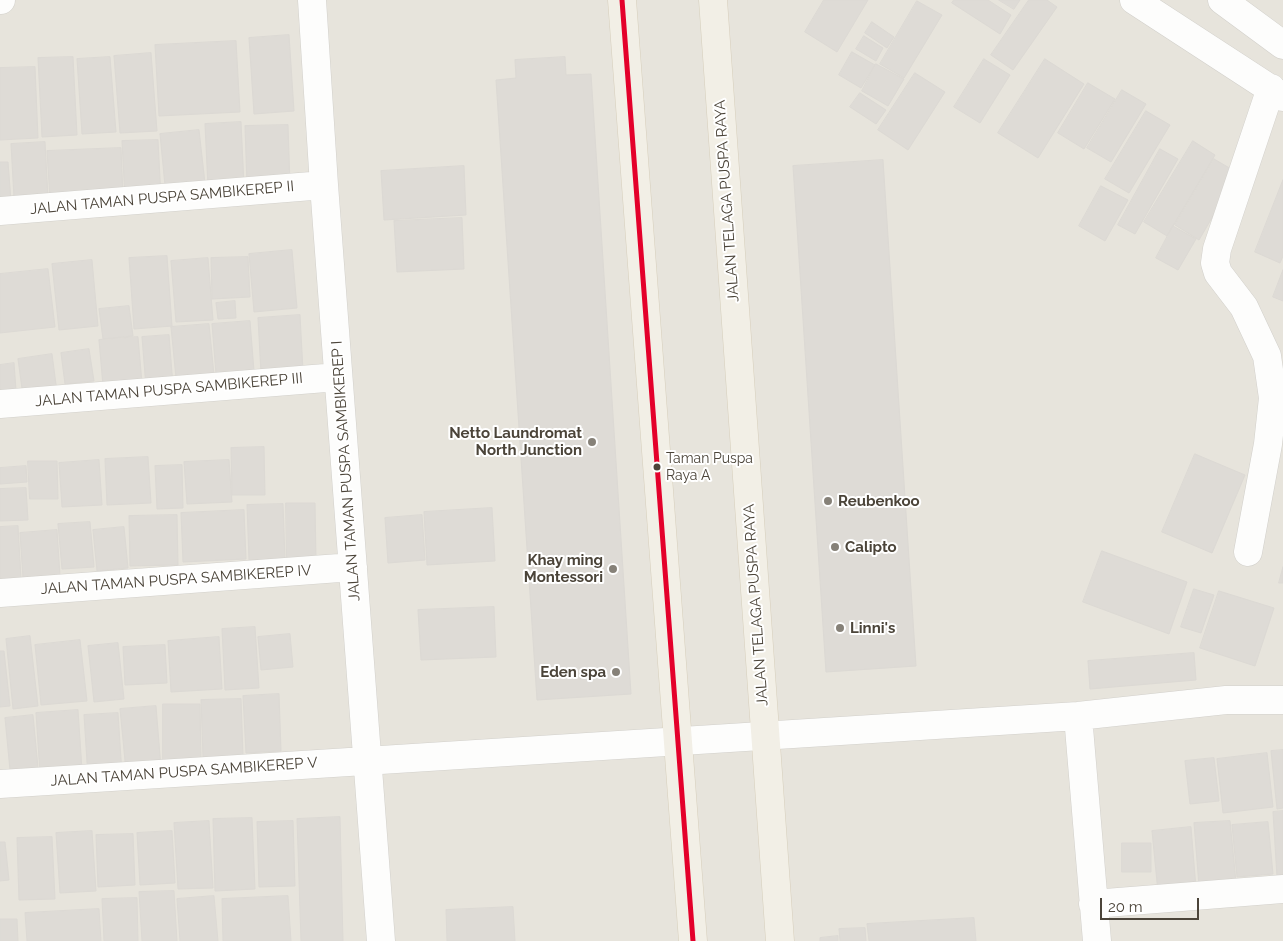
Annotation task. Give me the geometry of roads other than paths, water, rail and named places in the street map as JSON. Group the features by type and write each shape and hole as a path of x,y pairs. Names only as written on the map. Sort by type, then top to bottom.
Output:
{"main road":[{"path":"622,0 693,941"},
{"name":"JALAN TELAGA PUSPA RAYA","path":"713,0 780,941"}],"street":[{"name":"JALAN TAMAN PUSPA SAMBIKEREP I","path":"312,0 338,377 381,941"},
{"path":"1134,0 1277,92 1217,249 1216,264 1218,273 1244,306 1267,356 1273,398 1268,444 1248,552"},
{"path":"1222,0 1283,45"},
{"name":"JALAN TAMAN PUSPA SAMBIKEREP II","path":"0,211 324,185"},
{"name":"JALAN TAMAN PUSPA SAMBIKEREP III","path":"0,404 338,377"},
{"name":"JALAN TAMAN PUSPA SAMBIKEREP IV","path":"0,592 353,567"},
{"name":"JALAN TAMAN PUSPA SAMBIKEREP V","path":"0,784 1078,716 1226,700 1283,700"},
{"path":"1078,716 1096,941"},
{"path":"1093,904 1283,889"}],"place":[{"name":"Netto Laundromat North Junction","path":"592,442"},
{"name":"Taman Puspa Raya A","path":"657,467"},
{"name":"Reubenkoo","path":"828,501"},
{"name":"Calipto","path":"835,547"},
{"name":"Khay ming Montessori","path":"613,569"},
{"name":"Linni's","path":"840,628"},
{"name":"Eden spa","path":"616,672"}]}
